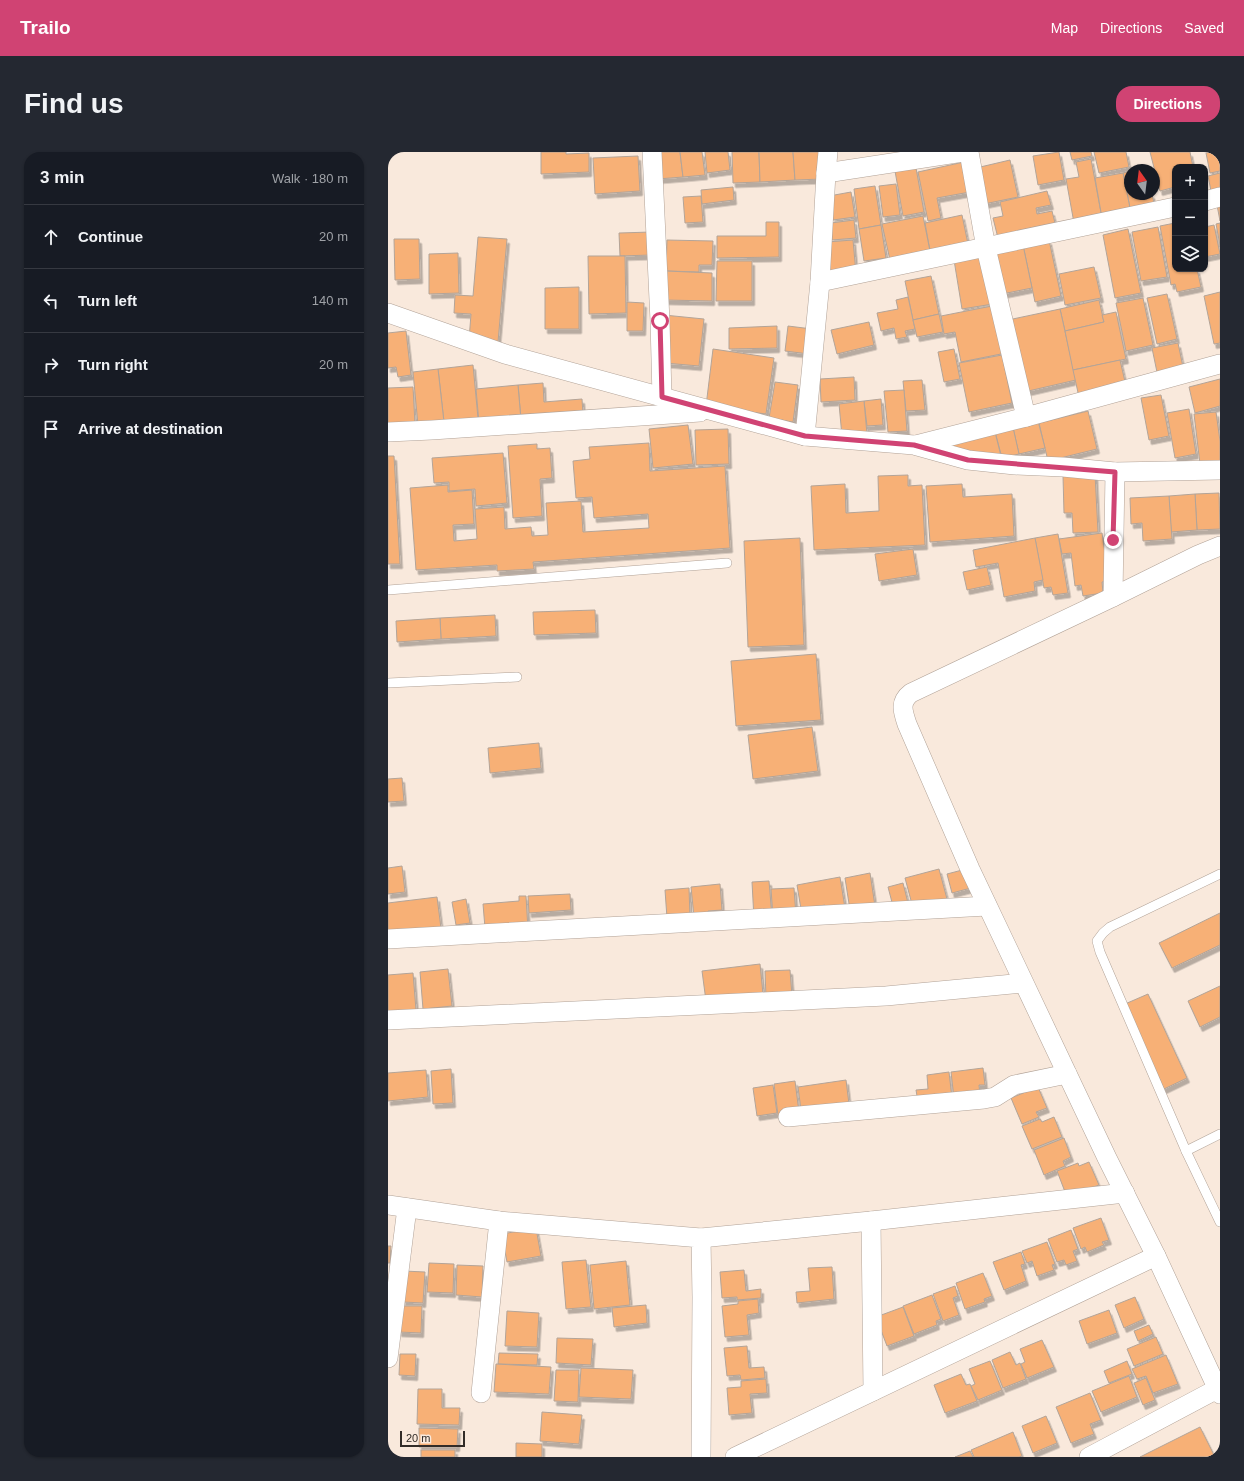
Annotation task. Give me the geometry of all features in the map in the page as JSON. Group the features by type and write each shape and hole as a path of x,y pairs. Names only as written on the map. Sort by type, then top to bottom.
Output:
{"street":[{"path":"652,152 662,397"},
{"path":"805,436 820,282 828,152"},
{"path":"826,173 963,152"},
{"path":"969,152 986,248 1026,417"},
{"path":"1208,200 1220,197"},
{"path":"820,282 1172,208"},
{"path":"388,314 505,354 805,436 914,445 968,460 1115,472 1220,470"},
{"path":"914,445 1026,417 1220,364"},
{"path":"388,432 715,411"},
{"path":"1113,597 1115,472"},
{"path":"1089,1457 1219,1390 987,906 907,724 903,711 903,701 911,693 1198,555 1220,546"},
{"path":"388,939 987,906"},
{"path":"388,1020 886,996 1023,983"},
{"path":"788,1117 984,1100 996,1097 1014,1085 1067,1074"},
{"path":"388,1205 499,1221 701,1238 1125,1193"},
{"path":"388,1358 407,1208"},
{"path":"481,1393 499,1221"},
{"path":"871,1221 873,1391"},
{"path":"701,1238 701,1457"},
{"path":"735,1457 1156,1256"}],"lane":[{"path":"388,590 727,563"},
{"path":"388,683 517,677"},
{"path":"1220,874 1110,927 1102,933 1097,941 1100,952 1186,1151 1220,1222"},
{"path":"1186,1151 1220,1134"}],"building":[{"path":"541,152 566,152 566,154 589,153 589,172 541,174"},
{"path":"655,152 680,152 683,177 658,179"},
{"path":"680,152 702,152 705,175 683,177"},
{"path":"705,152 728,152 730,170 707,173"},
{"path":"732,152 759,152 760,182 733,183"},
{"path":"759,152 793,152 795,180 760,182"},
{"path":"793,152 822,152 823,179 795,180"},
{"path":"1059,152 1064,180 1038,185 1033,156"},
{"path":"1070,152 1091,152 1092,156 1072,160"},
{"path":"1094,152 1126,152 1128,164 1124,164 1124,168 1099,173"},
{"path":"1150,152 1190,152 1192,164 1172,164 1172,188 1160,191 1160,164 1153,164"},
{"path":"1220,152 1220,171 1210,173 1206,153"},
{"path":"638,156 640,191 595,194 593,158"},
{"path":"1091,159 1102,218 1074,223 1066,179 1079,177 1076,162"},
{"path":"1010,160 1018,197 984,204 976,168"},
{"path":"964,162 970,192 937,198 941,218 928,221 918,172"},
{"path":"916,168 924,212 903,216 895,171"},
{"path":"1123,173 1124,200 1128,200 1131,213 1102,218 1095,178"},
{"path":"1220,173 1220,194 1212,196 1208,176"},
{"path":"896,184 900,215 883,217 879,186"},
{"path":"875,186 881,225 859,229 854,189"},
{"path":"733,187 734,200 702,204 701,190"},
{"path":"1047,191 1051,205 1036,208 1037,214 1052,211 1056,227 998,238 993,218 1003,216 1000,202"},
{"path":"851,192 855,217 833,220 829,196"},
{"path":"701,196 703,222 685,223 683,197"},
{"path":"1128,200 1153,200 1155,208 1131,213"},
{"path":"1220,204 1220,221 1217,205"},
{"path":"962,215 968,244 930,251 925,223"},
{"path":"923,216 930,251 890,260 882,224"},
{"path":"854,220 856,238 832,240 831,223"},
{"path":"766,222 779,222 779,257 717,258 717,236 766,236"},
{"path":"1220,223 1220,245 1216,224"},
{"path":"1172,224 1172,272 1198,272 1201,287 1177,292 1175,284 1171,285 1160,226"},
{"path":"881,225 886,258 864,261 859,229"},
{"path":"1214,225 1220,254 1208,256 1208,226"},
{"path":"1158,227 1167,277 1141,281 1132,232"},
{"path":"1128,229 1141,293 1115,298 1103,235"},
{"path":"651,232 651,255 620,256 619,233"},
{"path":"478,237 507,239 498,342 469,340 471,314 454,313 455,295 473,296"},
{"path":"394,239 419,239 420,279 395,280"},
{"path":"667,240 713,241 712,265 699,265 699,272 666,271"},
{"path":"853,240 856,273 830,275 827,242"},
{"path":"1049,240 1061,296 1035,302 1023,245"},
{"path":"1023,245 1032,288 1002,294 993,251"},
{"path":"458,253 459,293 429,294 429,254"},
{"path":"984,255 993,304 962,309 954,260"},
{"path":"588,256 625,256 626,313 589,314"},
{"path":"717,261 752,261 752,301 716,301"},
{"path":"1094,267 1101,298 1065,305 1059,274"},
{"path":"666,271 712,273 712,301 665,300"},
{"path":"931,276 939,314 913,320 905,281"},
{"path":"579,287 579,329 545,329 545,288"},
{"path":"1220,292 1220,343 1214,344 1204,296"},
{"path":"1167,294 1177,339 1157,344 1147,298"},
{"path":"908,297 915,329 905,331 907,337 896,339 894,328 881,331 877,313 898,309 896,300"},
{"path":"1143,298 1153,345 1126,351 1116,303"},
{"path":"1099,300 1104,322 1065,331 1060,309"},
{"path":"627,302 644,303 643,331 627,331"},
{"path":"997,305 1006,353 961,362 955,332 944,334 941,316"},
{"path":"1060,309 1076,380 1024,392 1008,320"},
{"path":"1116,312 1126,359 1073,370 1065,331 1104,322 1102,315"},
{"path":"939,314 943,332 917,337 913,320"},
{"path":"664,315 704,319 699,366 665,363"},
{"path":"869,322 874,345 837,354 831,330"},
{"path":"777,326 777,348 729,349 729,328"},
{"path":"788,326 812,329 809,354 785,351"},
{"path":"406,331 411,375 398,377 396,367 388,368 388,333"},
{"path":"1178,343 1184,372 1158,377 1152,348"},
{"path":"713,349 774,358 766,414 706,406"},
{"path":"954,349 960,379 944,382 938,352"},
{"path":"1002,355 1012,403 969,412 959,363"},
{"path":"1120,360 1126,386 1079,397 1073,370"},
{"path":"473,365 478,418 444,422 438,369"},
{"path":"438,369 444,422 418,425 413,372"},
{"path":"854,377 855,400 821,402 820,379"},
{"path":"1220,379 1220,406 1195,413 1189,387"},
{"path":"922,380 925,410 906,411 903,381"},
{"path":"775,382 798,385 793,422 769,418"},
{"path":"543,383 544,402 582,399 583,414 521,420 518,385"},
{"path":"518,385 521,420 479,423 476,389"},
{"path":"413,387 415,424 388,426 388,388"},
{"path":"904,390 907,431 888,432 884,391"},
{"path":"1161,395 1169,436 1149,440 1141,398"},
{"path":"881,399 883,425 867,426 864,401"},
{"path":"864,401 867,434 842,436 839,404"},
{"path":"1189,409 1196,454 1175,458 1167,413"},
{"path":"1088,411 1097,449 1048,461 1039,423"},
{"path":"1216,412 1220,441 1220,461 1200,464 1194,414"},
{"path":"1037,417 1045,448 1019,454 1012,423"},
{"path":"1012,423 1019,454 1002,458 994,428"},
{"path":"688,425 693,464 653,468 649,429"},
{"path":"994,428 1001,456 941,450"},
{"path":"728,429 729,464 696,465 695,430"},
{"path":"649,443 650,471 725,466 730,548 533,562 534,569 497,571 497,565 416,570 410,488 448,485 448,492 472,490 474,524 453,525 454,541 477,539 475,509 504,507 505,529 531,527 532,536 548,535 546,503 581,501 583,532 649,528 648,514 594,518 592,497 576,498 573,461 590,459 589,447"},
{"path":"537,444 537,449 550,448 552,478 540,479 542,516 513,518 508,446"},
{"path":"503,453 507,503 476,506 475,489 449,491 449,482 434,483 432,458"},
{"path":"388,456 394,456 400,564 388,564"},
{"path":"1095,474 1098,532 1073,533 1072,513 1064,513 1063,476"},
{"path":"908,475 908,486 922,485 925,545 814,550 811,486 845,484 846,513 879,511 878,476"},
{"path":"962,484 963,497 1012,494 1014,536 930,542 926,486"},
{"path":"1219,493 1220,529 1197,530 1195,494"},
{"path":"1195,494 1197,530 1171,532 1169,496"},
{"path":"1169,496 1172,539 1143,541 1142,523 1131,524 1130,498"},
{"path":"1102,533 1109,581 1102,582 1103,593 1083,596 1081,585 1075,586 1071,553 1062,554 1059,539"},
{"path":"1058,534 1068,593 1053,595 1051,587 1044,588 1035,538"},
{"path":"800,538 804,645 748,647 744,541"},
{"path":"1035,538 1043,580 1034,582 1035,591 1004,597 998,563 976,567 973,550"},
{"path":"913,549 917,575 879,581 875,554"},
{"path":"987,567 991,585 967,590 963,572"},
{"path":"595,610 596,633 534,635 533,612"},
{"path":"495,615 496,636 441,639 440,618"},
{"path":"440,618 441,639 397,642 396,621"},
{"path":"816,654 821,720 736,726 731,661"},
{"path":"812,727 818,771 753,779 748,735"},
{"path":"539,743 541,768 490,773 488,748"},
{"path":"402,778 404,801 388,802 388,779"},
{"path":"402,866 405,892 388,894 388,868"},
{"path":"939,869 947,899 913,908 905,878"},
{"path":"966,869 971,888 952,893 947,874"},
{"path":"870,873 875,906 850,910 845,878"},
{"path":"840,877 845,908 826,911 825,905 801,909 797,885"},
{"path":"769,881 772,917 754,919 752,882"},
{"path":"903,883 909,907 894,910 888,887"},
{"path":"720,884 722,910 708,911 709,916 694,917 691,887"},
{"path":"689,888 690,916 667,918 665,890"},
{"path":"794,888 796,916 773,917 771,889"},
{"path":"570,894 571,910 529,913 528,896"},
{"path":"519,896 526,896 528,930 485,928 483,904 519,901"},
{"path":"437,897 441,928 388,934 388,903"},
{"path":"466,899 470,923 456,925 452,902"},
{"path":"1220,913 1220,945 1172,968 1159,943"},
{"path":"760,964 763,994 706,1001 702,971"},
{"path":"448,969 452,1006 423,1009 420,972"},
{"path":"790,970 792,996 766,998 765,971"},
{"path":"413,973 416,1010 388,1013 388,975"},
{"path":"1220,986 1220,1017 1200,1027 1188,1001"},
{"path":"1148,994 1187,1078 1164,1089 1125,1004"},
{"path":"983,1068 985,1085 979,1085 980,1095 954,1098 951,1072"},
{"path":"451,1069 453,1103 433,1104 431,1071"},
{"path":"426,1070 428,1097 388,1101 388,1073"},
{"path":"949,1072 952,1098 918,1102 916,1090 928,1089 927,1075"},
{"path":"846,1080 849,1104 801,1110 798,1087"},
{"path":"795,1081 799,1112 778,1115 774,1084"},
{"path":"773,1085 777,1113 757,1116 753,1088"},
{"path":"1038,1087 1047,1108 1036,1112 1039,1117 1022,1124 1011,1098"},
{"path":"1054,1117 1062,1137 1032,1149 1022,1126 1040,1119 1042,1122"},
{"path":"1064,1138 1071,1157 1063,1161 1065,1166 1044,1175 1034,1150"},
{"path":"1089,1162 1099,1185 1067,1197 1057,1171 1078,1163 1079,1166"},
{"path":"1101,1218 1109,1240 1102,1242 1104,1245 1087,1252 1085,1247 1081,1249 1073,1228"},
{"path":"536,1228 541,1256 507,1262 502,1234"},
{"path":"1071,1230 1078,1249 1073,1251 1077,1261 1066,1265 1064,1260 1057,1262 1048,1239"},
{"path":"1047,1242 1055,1264 1052,1265 1054,1270 1037,1276 1032,1261 1027,1263 1022,1251"},
{"path":"388,1246 391,1246 390,1263 388,1263"},
{"path":"1021,1252 1025,1264 1021,1265 1026,1281 1004,1290 993,1262"},
{"path":"586,1260 591,1307 566,1309 562,1262"},
{"path":"626,1261 630,1305 594,1309 590,1265"},
{"path":"429,1263 454,1264 453,1293 427,1292"},
{"path":"457,1265 483,1266 482,1297 456,1295"},
{"path":"832,1267 834,1299 797,1303 796,1292 810,1291 808,1268"},
{"path":"744,1270 746,1291 761,1289 761,1298 737,1300 737,1297 722,1298 720,1272"},
{"path":"404,1271 425,1272 423,1303 403,1302"},
{"path":"983,1273 992,1296 984,1299 985,1302 965,1309 956,1283"},
{"path":"955,1286 958,1296 953,1298 959,1315 943,1321 933,1294"},
{"path":"932,1295 941,1319 936,1321 937,1325 914,1334 903,1306"},
{"path":"1135,1297 1144,1319 1124,1328 1115,1305"},
{"path":"758,1299 759,1313 747,1315 749,1335 725,1337 722,1306 738,1304 738,1301"},
{"path":"646,1305 647,1323 614,1327 612,1308"},
{"path":"400,1306 422,1306 421,1333 399,1332"},
{"path":"903,1307 914,1336 887,1346 876,1317"},
{"path":"1109,1310 1117,1333 1087,1344 1079,1321"},
{"path":"507,1311 539,1313 537,1347 505,1346"},
{"path":"1149,1325 1153,1334 1138,1341 1134,1331"},
{"path":"1156,1337 1163,1354 1134,1366 1127,1349"},
{"path":"557,1338 593,1339 591,1365 556,1363"},
{"path":"1042,1340 1054,1367 1027,1378 1021,1364 1025,1362 1020,1349"},
{"path":"747,1346 749,1368 764,1367 765,1378 741,1380 740,1375 727,1376 724,1348"},
{"path":"1010,1352 1016,1365 1020,1363 1026,1379 1003,1388 992,1360"},
{"path":"499,1353 538,1354 537,1365 498,1364"},
{"path":"400,1354 416,1354 415,1376 399,1375"},
{"path":"1166,1355 1178,1384 1153,1393 1146,1376 1137,1379 1132,1369"},
{"path":"990,1361 1002,1390 978,1400 971,1386 975,1384 969,1369"},
{"path":"1127,1361 1132,1374 1109,1383 1104,1371"},
{"path":"496,1364 551,1367 549,1394 494,1392"},
{"path":"581,1368 633,1370 631,1399 579,1397"},
{"path":"556,1370 579,1370 578,1402 554,1401"},
{"path":"961,1374 966,1385 970,1384 977,1401 945,1413 934,1385"},
{"path":"1129,1376 1137,1397 1101,1412 1092,1391"},
{"path":"1146,1378 1155,1400 1143,1405 1134,1383"},
{"path":"766,1379 767,1393 750,1394 752,1413 729,1415 727,1388 741,1387 741,1381"},
{"path":"418,1389 442,1389 442,1408 460,1408 459,1425 417,1424"},
{"path":"1090,1393 1101,1420 1090,1424 1094,1434 1071,1443 1056,1407"},
{"path":"542,1412 582,1415 579,1444 540,1441"},
{"path":"1046,1416 1057,1443 1033,1453 1022,1426"},
{"path":"1200,1427 1215,1457 1140,1457"},
{"path":"419,1428 458,1429 457,1447 419,1447"},
{"path":"1013,1432 1022,1456 974,1457 971,1450"},
{"path":"516,1443 542,1444 542,1457 516,1457"},
{"path":"421,1450 455,1450 455,1457 421,1457"},
{"path":"970,1451 973,1457 955,1457"}],"route":[{"path":"660,321 662,397 805,436 914,445 968,460 1115,472 1113,540"}]}
